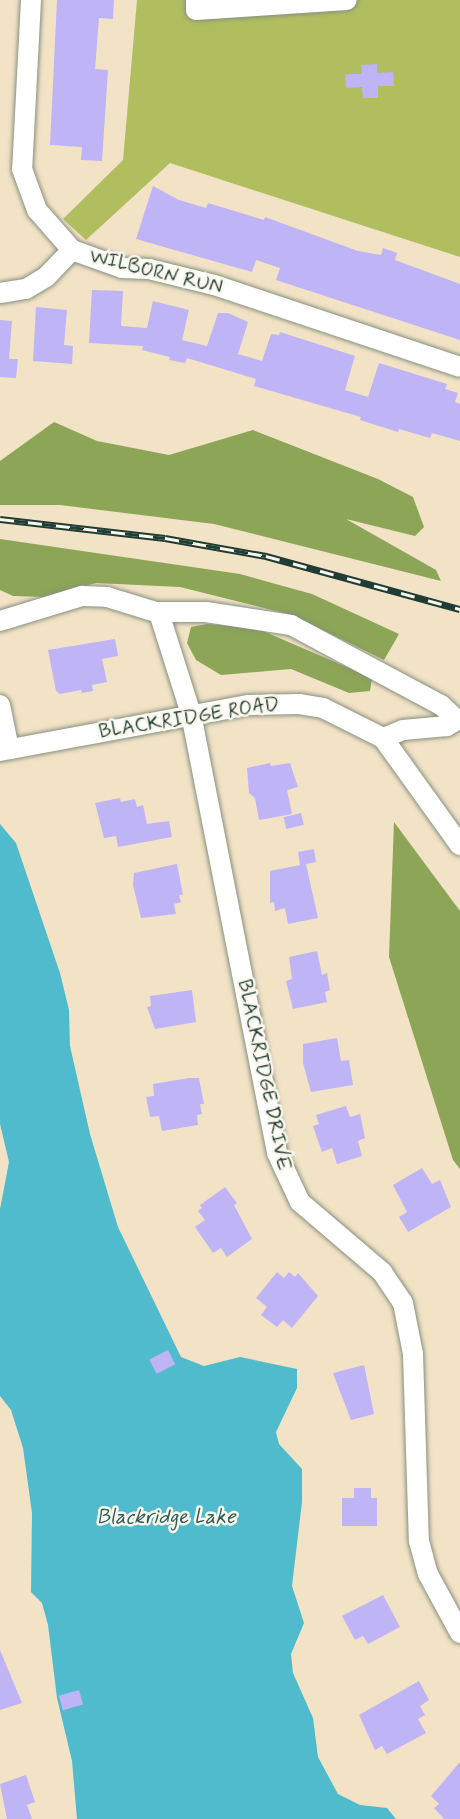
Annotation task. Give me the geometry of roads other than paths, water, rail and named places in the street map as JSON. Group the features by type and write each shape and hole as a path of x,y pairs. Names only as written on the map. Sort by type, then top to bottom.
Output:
{"street":[{"name":"WILBORN RUN","path":"32,0 22,169 37,210 72,250 122,268 149,269 214,285 460,367"},
{"path":"196,0 196,10 347,0"},
{"path":"0,293 26,288 46,277 72,250"},
{"path":"0,621 82,596 107,597 159,612 206,612 291,625 441,705 457,720 447,726 404,730 383,738"},
{"name":"BLACKRIDGE DRIVE","path":"159,612 191,714 277,1154 300,1202 382,1272 403,1303 413,1354 419,1541 428,1574 460,1633"},
{"name":"BLACKRIDGE ROAD","path":"4,750 191,714 249,705 299,704 333,712 383,738 460,845"},
{"path":"0,705 4,750"}],"water":[{"name":"Blackridge Lake","path":"0,824 16,843 60,973 69,1010 70,1046 90,1134 118,1227 181,1357 204,1366 240,1357 297,1369 297,1388 276,1432 279,1444 302,1469 302,1502 292,1586 304,1623 291,1654 293,1673 313,1718 318,1757 338,1794 360,1805 387,1808 396,1819 77,1819 72,1761 57,1698 48,1625 42,1603 31,1592 32,1513 23,1448 11,1410 0,1396 0,1209 9,1162 0,1124"}],"railway":[{"path":"0,519 165,538 266,556 460,609"}]}
